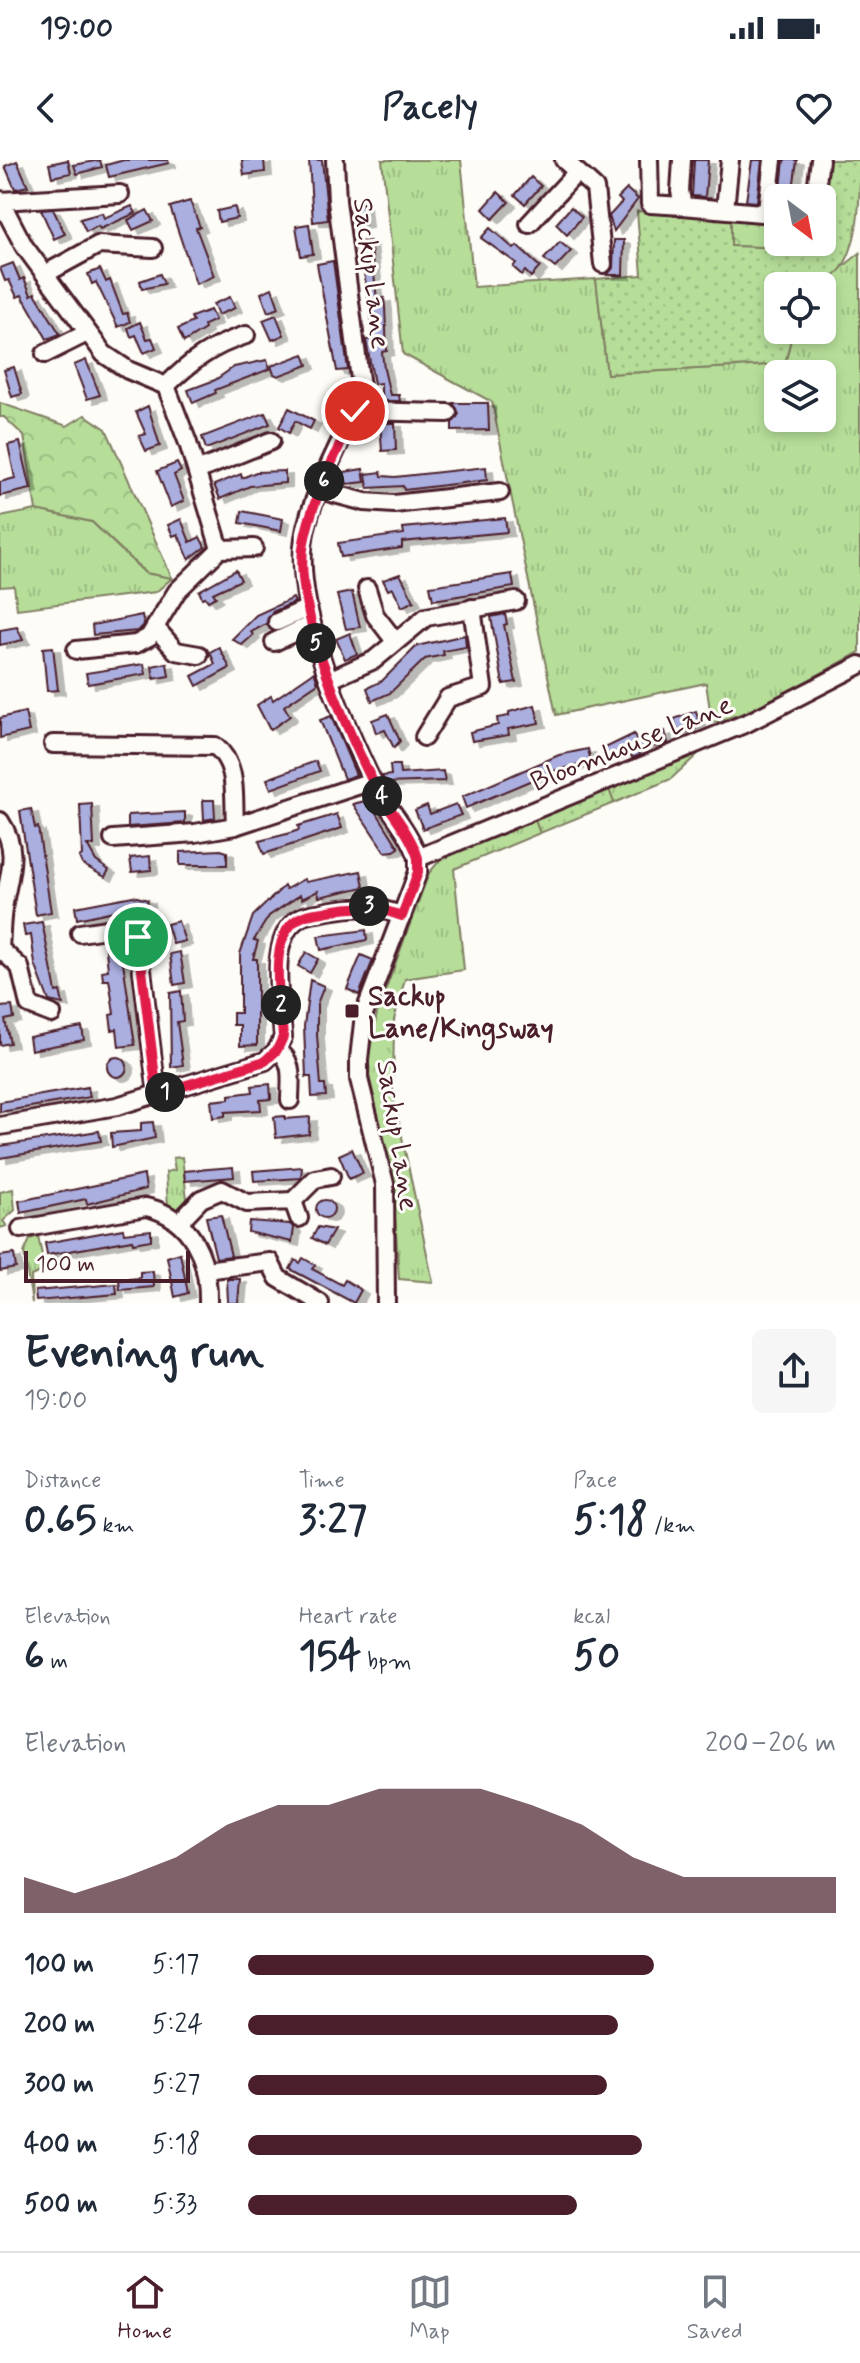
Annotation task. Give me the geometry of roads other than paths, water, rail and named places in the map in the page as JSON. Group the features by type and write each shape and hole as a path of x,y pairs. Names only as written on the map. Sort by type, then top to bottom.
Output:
{"street":[{"name":"Sackup Lane","path":"335,160 338,215 361,387 355,411 320,490 303,545 310,616 331,679 372,781 418,858 418,872 364,1014 359,1059 359,1079 385,1184 386,1303"},
{"path":"564,160 595,188 603,264"},
{"path":"649,160 650,204 679,196 725,209 764,213"},
{"path":"679,196 682,160"},
{"path":"725,209 730,160"},
{"path":"773,160 773,184"},
{"path":"817,184 820,160"},
{"path":"529,224 577,172"},
{"path":"120,194 0,200 12,226 104,354 128,370 166,386 197,471 220,549"},
{"path":"45,274 98,245 153,248"},
{"path":"45,354 87,333"},
{"path":"166,386 192,361 224,342 246,335"},
{"path":"355,411 448,413"},
{"path":"197,471 271,441"},
{"path":"320,490 365,502 394,504 500,492"},
{"path":"76,650 136,644 149,637 177,591 220,549 254,548"},
{"path":"367,589 375,615 395,641"},
{"path":"331,679 374,660 426,617 516,601"},
{"path":"424,737 448,698 483,687 472,608"},
{"path":"277,622 310,616"},
{"path":"274,642 310,616"},
{"path":"155,627 176,651 199,655"},
{"name":"Bloomhouse Lane","path":"418,858 749,722 860,665"},
{"path":"53,744 215,746 227,755 233,769 235,826"},
{"path":"113,839 195,833 235,826 372,781"},
{"path":"0,821 13,846 14,859 3,909 0,949 20,967 29,1005 52,1014"},
{"path":"0,1126 117,1106 265,1061 277,1050 283,1037 278,946 292,923 304,916 362,905 379,907 402,916"},
{"path":"80,933 126,926 138,937 157,1094"},
{"path":"277,1050 285,1055 290,1067 290,1100"},
{"path":"179,1222 201,1199 222,1190 247,1203 293,1201 315,1179 331,1176"},
{"path":"293,1201 299,1218"},
{"path":"21,1229 146,1207 169,1214 197,1244 205,1270 208,1303"},
{"path":"205,1270 270,1262 278,1278 320,1303"}],"place":[{"name":"Sackup Lane/Kingsway","path":"352,1011"}]}
